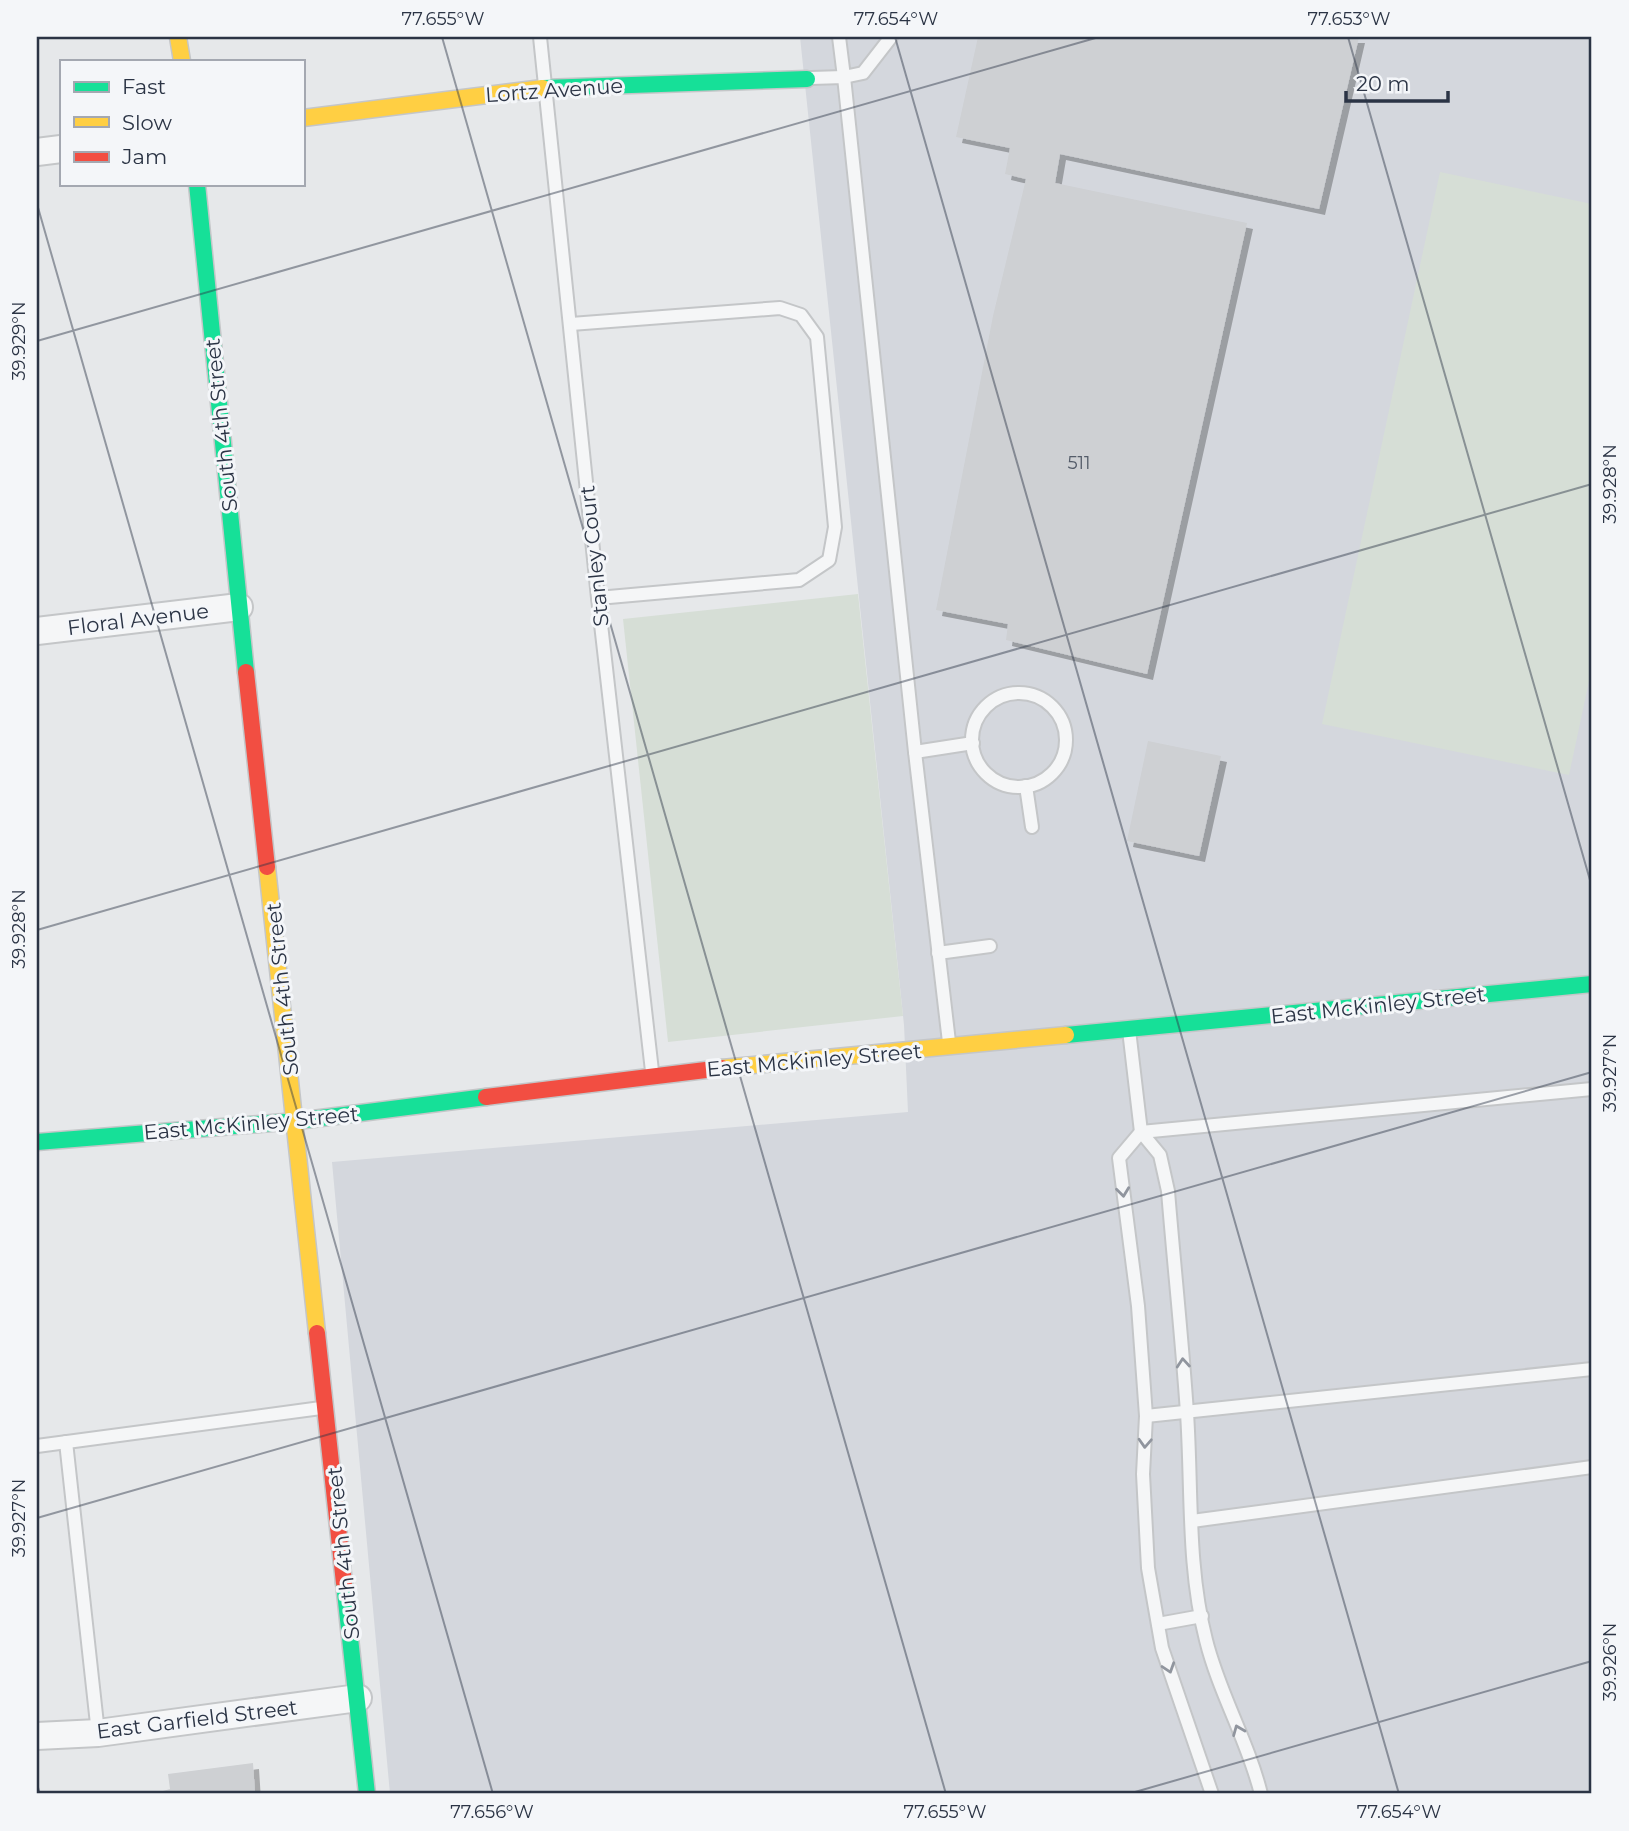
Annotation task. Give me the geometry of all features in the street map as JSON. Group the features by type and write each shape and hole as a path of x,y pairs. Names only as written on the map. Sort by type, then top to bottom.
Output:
{"street":[{"path":"178,37 182,60"},
{"name":"Lortz Avenue","path":"304,118 544,88 807,79"},
{"path":"37,152 60,149"},
{"name":"South 4th Street","path":"197,186 368,1794"},
{"name":"Floral Avenue","path":"37,631 240,607"},
{"name":"East McKinley Street","path":"37,1142 297,1121 653,1075 1592,984"},
{"name":"East Garfield Street","path":"37,1736 98,1733 358,1698"}],"lane":[{"name":"Stanley Court","path":"540,37 598,598 653,1075"},
{"path":"839,37 915,752 950,1047"},
{"path":"807,79 863,73 891,37"},
{"path":"571,324 780,308 801,315 817,337 835,527 829,559 799,580 598,598"},
{"path":"1026,693 1053,707 1062,719 1066,734 1066,750 1060,764 1050,776 1037,784 1026,786 1006,785 992,779 981,768 974,754 975,723 983,709 995,699 1011,694 1026,693"},
{"path":"915,752 973,743"},
{"path":"1026,786 1032,827"},
{"path":"939,953 990,946"},
{"path":"1129,1030 1141,1132 1160,1155 1168,1191 1187,1412 1192,1557 1205,1639 1261,1794"},
{"path":"1212,1794 1162,1648 1148,1568 1143,1474 1146,1416 1138,1306 1119,1158 1141,1132 1592,1089"},
{"path":"1146,1416 1592,1369"},
{"path":"37,1446 327,1407"},
{"path":"66,1442 98,1733"},
{"path":"1192,1521 1592,1467"},
{"path":"1158,1624 1202,1616"}],"shaded area":[{"path":"800,37 1592,37 1592,1794 390,1794 332,1162 908,1112 904,1025"},
{"path":"1440,172 1592,204 1592,667 1569,775 1322,724"},
{"path":"858,594 903,1016 668,1042 623,619"}],"building":[{"path":"978,37 1359,37 1319,209 1060,154 1055,183 1247,223 1147,674 1006,640 1008,624 936,610 993,316 1026,179 1005,174 1010,148 956,137"},
{"path":"1148,741 1221,756 1199,856 1127,841"},
{"path":"253,1763 255,1794 152,1794 170,1789 168,1774"}],"traffic: fast":[{"path":"543,88 807,79"},
{"path":"197,186 246,672"},
{"path":"1066,1035 1592,984"},
{"path":"37,1142 297,1121 486,1097"},
{"path":"344,1583 367,1794"}],"traffic: slow":[{"path":"178,37 182,60"},
{"path":"304,118 543,88"},
{"path":"267,867 317,1333"},
{"path":"722,1068 1066,1035"}],"traffic: jam":[{"path":"246,672 267,867"},
{"path":"486,1097 722,1068"},
{"path":"317,1333 344,1583"}]}
